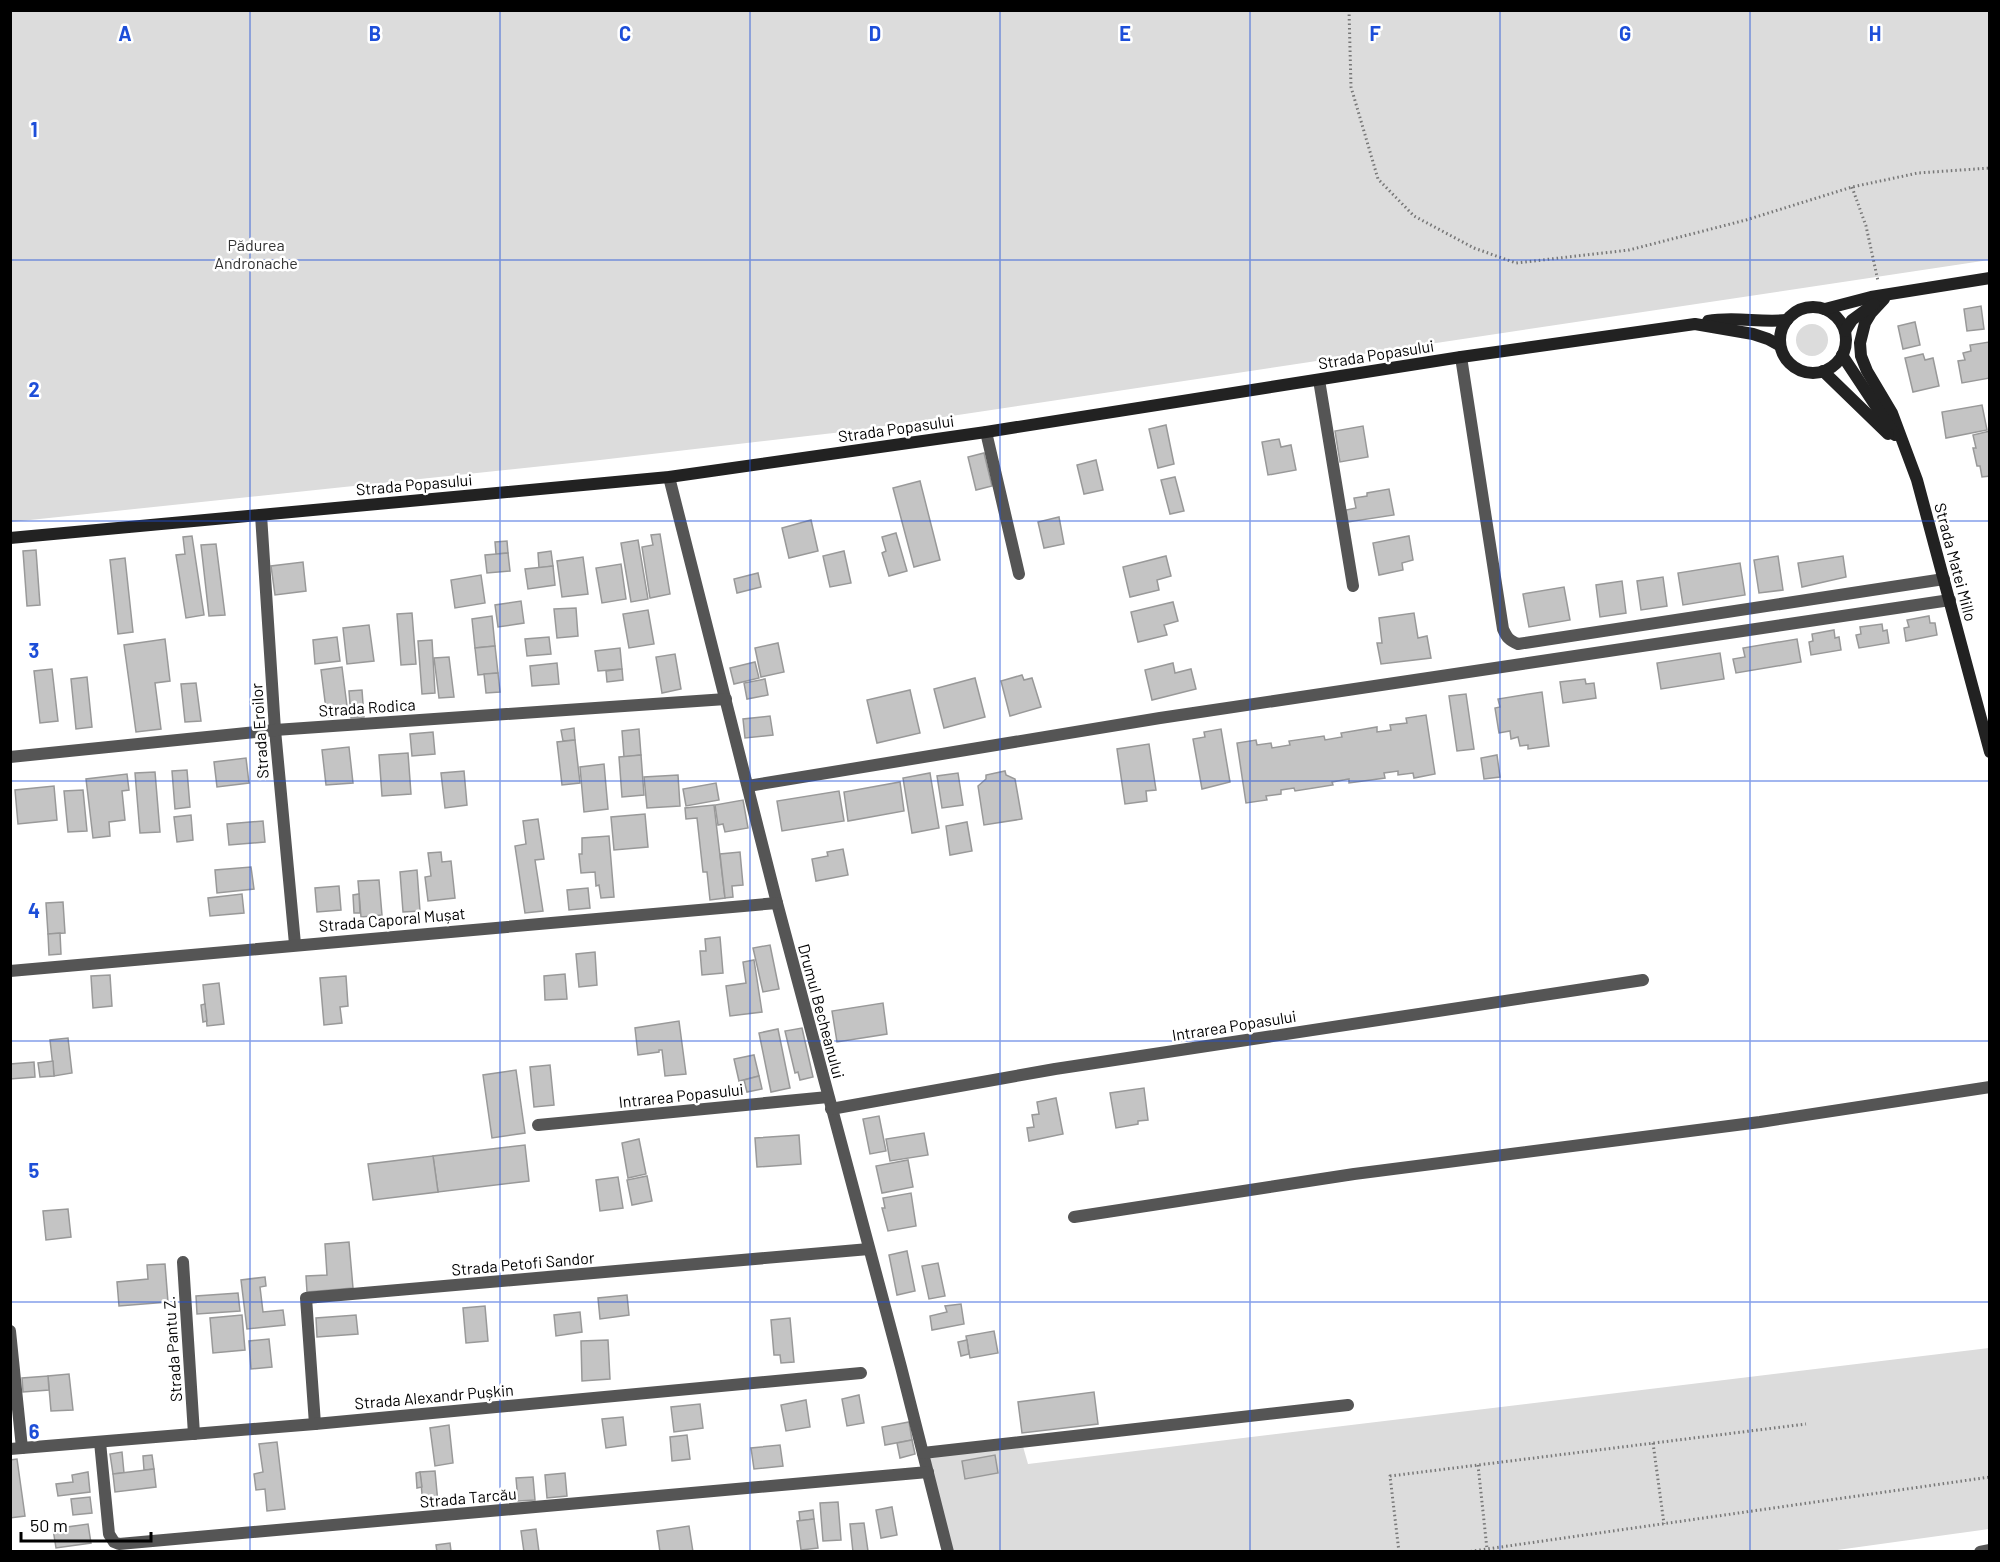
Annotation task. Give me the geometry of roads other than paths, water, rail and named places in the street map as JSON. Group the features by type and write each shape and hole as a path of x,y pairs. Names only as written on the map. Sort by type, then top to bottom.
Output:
{"street":[{"path":"1825,309 1836,316 1845,331 1845,347 1842,355 1838,361 1823,371 1811,373 1796,369 1785,358 1779,345 1780,332 1787,320 1802,310 1825,309 1858,300 1989,278"},
{"path":"1845,331 1862,311 1883,297"},
{"path":"1883,297 1865,323 1860,343 1861,356 1867,371 1892,413 1906,451"},
{"path":"1695,324 1722,319 1769,322 1787,320"},
{"name":"Strada Popasului","path":"10,538 669,477 986,432 1461,357 1695,324 1731,329 1768,339 1779,345"},
{"path":"1842,355 1906,451"},
{"path":"1461,357 1503,629 1507,638 1513,642 1518,644 1944,579"},
{"path":"1823,371 1906,451"},
{"path":"1319,380 1353,586"},
{"path":"986,432 1019,574"},
{"name":"Strada Matei Millo","path":"1906,451 1917,480 1989,752"},
{"name":"Drumul Becheanului","path":"669,477 777,903 948,1551"},
{"name":"Strada Eroilor","path":"261,515 275,730 296,944"},
{"path":"748,786 1160,718 1950,600"},
{"name":"Strada Rodica","path":"10,757 275,730 726,699"},
{"name":"Strada Caporal Mușat","path":"10,971 777,903"},
{"name":"Intrarea Popasului","path":"538,1125 830,1103 1643,980"},
{"path":"1074,1217 1354,1174 1760,1122 1989,1087"},
{"name":"Strada Petofi Sandor","path":"315,1424 306,1298 868,1249"},
{"name":"Strada Pantu Z.","path":"183,1262 194,1434"},
{"path":"10,1331 16,1448"},
{"name":"Strada Alexandr Pușkin","path":"16,1448 315,1424 861,1373"},
{"path":"923,1453 1348,1405"},
{"name":"Strada Tarcău","path":"100,1442 109,1534 114,1542 119,1544 928,1472"},
{"path":"1980,1551 1989,1550"}],"park label":[{"name":"Pădurea Andronache","path":"256,253"}]}
